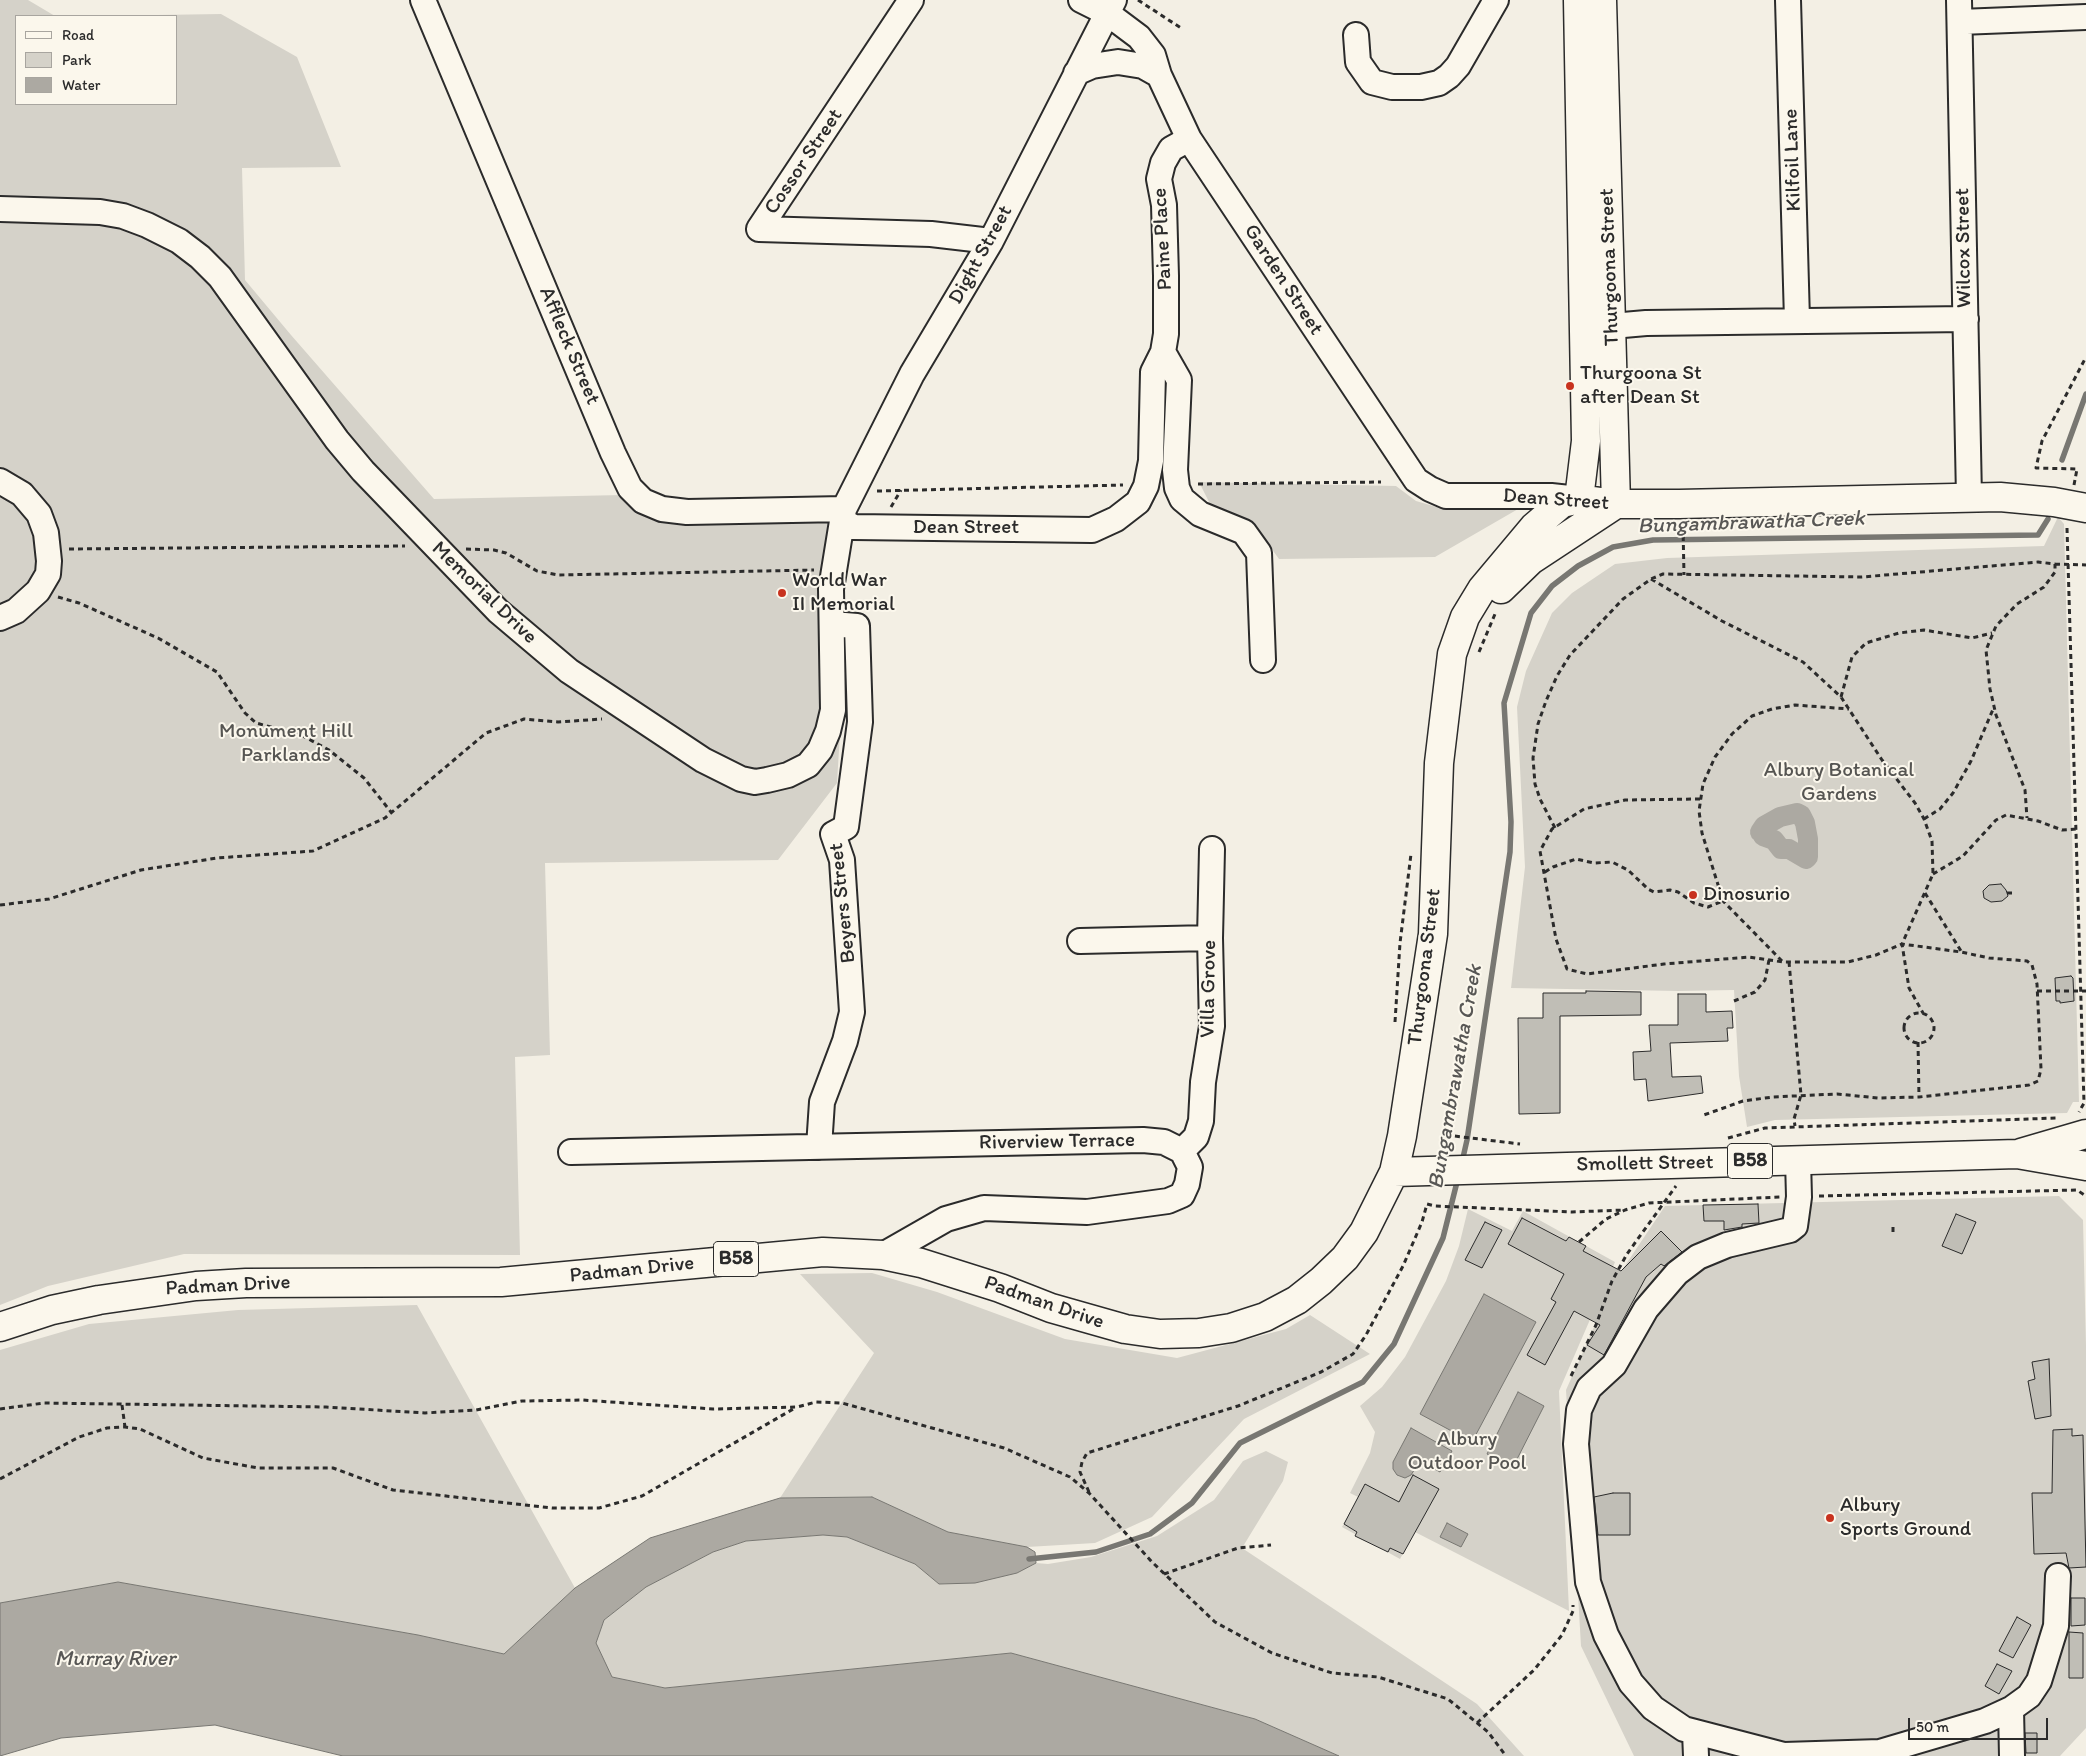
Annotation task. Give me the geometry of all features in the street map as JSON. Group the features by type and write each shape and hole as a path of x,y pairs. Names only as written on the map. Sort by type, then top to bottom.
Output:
{"main road":[{"name":"Thurgoona Street","path":"1394,1172 1402,1136 1433,934 1438,790 1446,702 1454,645 1465,617 1495,571 1540,521 1562,503 1579,499 1586,441 1578,0"},
{"name":"Thurgoona Street","path":"1446,702 1458,664 1470,636 1486,608 1505,584 1539,554 1616,504 1602,0"},
{"path":"1584,327 1612,326"},
{"name":"Dean Street","path":"2000,497 2064,490 2081,479"},
{"name":"Dean Street","path":"1579,499 1616,504 2000,497 2054,502 2076,514"},
{"name":"Smollett Street","path":"2017,1154 2081,1125"},
{"name":"Smollett Street","path":"1394,1172 2017,1154 2086,1166"},
{"name":"Padman Drive","path":"0,1327 52,1310 99,1300 196,1286 246,1283 501,1282 604,1274 790,1253 854,1252 883,1255 963,1276 1051,1308 1125,1329 1160,1334 1199,1333 1231,1328 1265,1317 1297,1300 1321,1281 1345,1258 1364,1232 1394,1172"}],"street":[{"name":"Affleck Street","path":"423,0 613,453 630,488 643,501 662,509 688,512 847,507"},
{"name":"Cossor Street","path":"911,0 759,229 931,234 991,241"},
{"name":"Garden Street","path":"1081,0 1106,14 1139,37 1153,55 1159,75 1189,139 1416,480"},
{"path":"1356,35 1358,62 1372,82 1392,88 1421,87 1439,83 1458,66 1496,0"},
{"name":"Kilfoil Lane","path":"1788,0 1797,320"},
{"path":"1959,11 2086,17"},
{"name":"Wilcox Street","path":"1959,11 1968,497"},
{"name":"Dight Street","path":"847,507 912,374 991,241 1106,14"},
{"path":"1076,73 1092,66 1118,62 1143,66 1159,75"},
{"name":"Paine Place","path":"1092,530 1123,514 1138,502 1146,486 1151,461 1153,372 1163,352 1166,334 1164,206 1159,179 1163,163 1171,150 1189,139"},
{"name":"Memorial Drive","path":"0,210 100,212 123,216 147,225 179,241 200,257 220,276 337,440 370,478 491,604 536,645 569,671 703,760 742,779 754,782 788,775 808,765 820,750 828,731 833,710 833,570 847,507"},
{"path":"1612,326 1797,320 1966,319"},
{"path":"1163,352 1178,380 1175,470 1177,488 1182,499 1200,514 1244,532 1259,553 1263,660"},
{"name":"Dean Street","path":"1416,480 1446,496 1551,496 1579,499"},
{"path":"0,481 22,494 32,503 39,514 46,533 49,549 48,574 38,591 16,610 0,618"},
{"name":"Dean Street","path":"847,507 854,527 1092,530"},
{"name":"Beyers Street","path":"819,1147 822,1102 845,1041 852,1012 842,860 833,834 846,827 860,722 857,626 832,624"},
{"name":"Villa Grove","path":"1182,1151 1196,1137 1201,1121 1203,1082 1212,1026 1210,938 1212,849"},
{"path":"1080,941 1210,938"},
{"name":"Riverview Terrace","path":"571,1152 1143,1140 1164,1142 1182,1151"},
{"path":"883,1255 946,1219 984,1208 1087,1212 1168,1201 1182,1195 1187,1184 1190,1167 1182,1151"},
{"path":"1798,1160 1799,1197 1793,1228 1727,1245 1698,1257 1677,1272 1646,1309 1614,1365 1589,1388 1578,1410 1576,1444 1588,1582 1606,1635 1631,1683 1653,1708 1684,1729 1784,1755 1880,1752 1985,1721 2010,1709 2029,1696 2039,1681 2056,1626 2058,1576"},
{"path":"2010,1709 2012,1756"},
{"path":"1695,1732 1696,1756"}],"path":[{"path":"1138,0 1182,28"},
{"path":"2081,479 2036,468 2042,441 2086,356"},
{"path":"1196,484 1381,482"},
{"path":"847,507 901,490 1131,485 1143,490"},
{"path":"878,528 901,490"},
{"path":"2076,514 2069,564 2084,991 2084,1103 2081,1125"},
{"path":"1684,575 1682,526 1692,524"},
{"path":"64,549 408,546"},
{"path":"460,549 494,550 506,553 537,571 558,575 833,570"},
{"path":"1554,828 1535,784 1533,758 1538,724 1546,702 1557,676 1570,655 1623,599 1651,579 1663,574 1862,577 2038,562 2086,565"},
{"path":"2027,818 2025,790 1994,706 1986,650 1992,633 2017,604 2044,587 2055,572 2055,564"},
{"path":"1651,579 1722,621 1803,662 1841,697 1924,819 1932,841 1933,874 1902,944 1909,988 1923,1014 1930,1019 1933,1032 1927,1040 1918,1042 1906,1035 1904,1025 1913,1014 1923,1014"},
{"path":"38,591 79,603 158,638 217,672 245,713 256,723 301,735 329,750 364,778 391,812"},
{"path":"1477,658 1501,606"},
{"path":"1841,697 1852,656 1866,643 1899,633 1924,630 1972,638 1992,633"},
{"path":"1783,962 1722,901 1702,833 1700,800 1703,784 1715,758 1732,734 1752,716 1772,709 1794,705 1849,709"},
{"path":"1924,819 1940,809 1953,793 1971,761 1994,706"},
{"path":"0,905 49,899 141,870 217,858 313,851 367,826 391,812 486,733 524,718 558,722 635,715"},
{"path":"1700,800 1625,800 1584,809 1554,828 1540,851 1556,939 1567,969 1587,974 1664,964 1749,957 1783,962 1848,962 1876,955 1902,944 2027,962 2032,965 2037,991 2041,1069 2038,1081 2029,1085 1919,1098 1878,1098 1837,1094 1800,1095 1743,1101 1701,1116"},
{"path":"1933,874 1963,856 1996,820 2006,816 2027,818 2062,830 2077,829"},
{"path":"1394,1023 1400,943 1412,846"},
{"path":"1544,872 1553,866 1576,859 1594,863 1612,862 1628,870 1648,889 1654,892 1670,890 1678,892 1694,904 1708,907 1722,901"},
{"path":"1925,893 1962,952"},
{"path":"2007,893 2015,893"},
{"path":"1734,1001 1755,992 1765,980 1769,960"},
{"path":"1789,962 1800,1095 1794,1119 1795,1126"},
{"path":"2037,991 2084,991"},
{"path":"1918,1042 1919,1098"},
{"path":"1730,1138 1765,1128 1795,1126 2058,1118"},
{"path":"1446,1135 1490,1140"},
{"path":"1089,1493 1080,1472 1082,1462 1087,1453 1238,1406 1322,1372 1352,1354 1366,1335 1403,1266 1422,1222 1427,1204 1470,1208 1572,1212 1625,1210 1663,1201 2077,1190 2086,1196"},
{"path":"1579,1242 1606,1219 1625,1210"},
{"path":"1893,1227 1893,1233"},
{"path":"0,1409 44,1403 326,1407 425,1414 476,1410 522,1401 582,1400 713,1409 797,1407 816,1402 842,1402 1004,1448 1070,1477 1089,1493 1145,1555 1215,1622 1272,1653 1332,1674 1378,1677 1448,1699 1488,1732 1506,1756"},
{"path":"122,1404 125,1427"},
{"path":"0,1479 79,1437 107,1428 125,1427 140,1429 203,1458 258,1468 333,1468 393,1490 492,1499 552,1508 598,1508 642,1496 797,1407"},
{"path":"1164,1574 1238,1548 1271,1545"},
{"path":"1477,1723 1534,1670 1562,1634"}],"green space":[{"name":"Monument Hill Parklands","path":"0,0 28,0 53,15 15,15 15,105 178,105 178,15 158,15 221,14 297,57 341,167 242,168 245,280 434,499 622,495 642,507 843,512 841,717 837,783 778,860 545,863 550,1055 515,1057 520,1255 184,1254 48,1286 0,1305"},
{"path":"1199,482 1396,486 1416,501 1440,508 1525,505 1435,557 1279,559 1258,530 1211,506"},
{"name":"Albury Botanical Gardens","path":"2058,517 2064,524 2079,1102 2073,1102 2067,1113 1775,1120 1747,1127 1739,1076 1734,990 1678,991 1511,988 1525,867 1517,707 1526,671 1552,613 1572,593 1615,564 1667,558 2044,546"},
{"name":"Albury Sports Ground","path":"2059,1196 2083,1220 2086,1346 2086,1728 2060,1756 1634,1756 1581,1646 1566,1390 1614,1282 1665,1206"},
{"name":"Albury Outdoor Pool","path":"1468,1209 1512,1231 1523,1211 1615,1262 1559,1391 1569,1611 1415,1532 1400,1559 1342,1527 1358,1497 1350,1493 1370,1453 1375,1432 1360,1406 1382,1387 1405,1357 1446,1281 1459,1246"},
{"path":"872,1273 937,1292 1065,1339 1177,1358 1286,1329 1310,1315 1370,1354 1244,1419 1152,1517 1095,1543 1027,1547 948,1532 872,1497 780,1498 874,1353 800,1274"},
{"path":"417,1305 575,1588 504,1654 418,1635 118,1582 0,1603 0,1350 89,1324 238,1310"},
{"path":"1266,1451 1288,1462 1283,1481 1242,1548 1477,1704 1524,1756 1339,1756 1255,1719 1011,1653 665,1688 612,1677 595,1643 604,1620 646,1587 713,1552 746,1541 823,1535 847,1537 915,1564 939,1584 1017,1573 1036,1563 1048,1564 1091,1557 1157,1536 1214,1500 1243,1461"}],"water":[{"path":"1484,1294 1536,1322 1472,1442 1420,1414"},
{"path":"1518,1392 1544,1406 1513,1467 1487,1454"},
{"path":"1411,1428 1452,1451 1440,1472 1420,1461 1411,1475 1405,1478 1397,1475 1393,1469 1393,1462"},
{"name":"Murray River","path":"872,1497 948,1532 1027,1547 1035,1552 1036,1563 1017,1573 975,1583 939,1584 915,1564 847,1537 823,1535 746,1541 713,1552 646,1587 604,1620 596,1643 612,1677 665,1688 1011,1653 1255,1719 1339,1756 343,1756 215,1725 61,1738 0,1756 0,1603 118,1582 418,1635 504,1654 575,1588 650,1538 780,1498"},
{"path":"1447,1523 1468,1534 1461,1547 1440,1537"}],"building":[{"path":"2001,884 2008,896 2002,901 1991,902 1984,898 1983,891 1989,885"},
{"path":"2071,976 2073,978 2074,1001 2060,1003 2060,1001 2056,1001 2055,978"},
{"path":"1586,991 1641,992 1641,1015 1560,1016 1560,1113 1519,1114 1518,1018 1543,1018 1543,993 1586,993"},
{"path":"1678,994 1706,994 1706,1012 1732,1011 1733,1028 1727,1028 1728,1041 1670,1043 1672,1077 1701,1076 1703,1093 1648,1101 1646,1079 1634,1080 1633,1052 1651,1051 1649,1025 1678,1025"},
{"path":"1758,1204 1759,1223 1742,1224 1742,1227 1724,1230 1724,1221 1704,1221 1703,1205"},
{"path":"1956,1214 1976,1222 1962,1254 1942,1246"},
{"path":"1522,1218 1566,1241 1569,1237 1586,1246 1583,1251 1621,1271 1661,1231 1682,1252 1664,1266 1661,1264 1646,1277 1604,1355 1587,1345 1600,1325 1574,1311 1545,1365 1527,1355 1556,1302 1551,1299 1564,1274 1508,1244"},
{"path":"1485,1222 1502,1230 1482,1268 1465,1260"},
{"path":"2049,1359 2051,1416 2035,1419 2028,1381 2035,1379 2032,1362"},
{"path":"2072,1429 2072,1436 2083,1435 2086,1567 2069,1568 2066,1553 2034,1554 2032,1493 2052,1493 2053,1430"},
{"path":"1413,1475 1439,1489 1403,1554 1390,1548 1388,1552 1355,1536 1357,1532 1344,1524 1365,1484 1399,1502"},
{"path":"1613,1493 1630,1493 1630,1535 1598,1535 1594,1497"},
{"path":"2071,1598 2085,1598 2085,1625 2071,1626"},
{"path":"2017,1617 2031,1625 2013,1658 1999,1651"},
{"path":"2069,1632 2083,1633 2083,1678 2069,1678"},
{"path":"1997,1664 2012,1671 1999,1694 1985,1686"},
{"path":"2025,1733 2037,1733 2037,1753 2026,1753"}],"waterway":[{"path":"2062,460 2086,394"},
{"name":"Bungambrawatha Creek","path":"1462,1162 1467,1140 1510,852 1511,822 1504,703 1531,613 1552,586 1578,566 1613,547 1653,540 2038,535 2048,519"},
{"path":"1760,832 1764,826 1780,817 1797,813 1801,815 1805,823 1808,839 1808,857 1806,859 1789,849 1781,849 1774,840 1763,836"},
{"name":"Bungambrawatha Creek","path":"1029,1559 1096,1552 1150,1534 1192,1503 1240,1443 1363,1382 1394,1344 1443,1238 1458,1178"}],"place":[{"name":"Thurgoona St after Dean St","path":"1570,386"},
{"name":"World War II Memorial","path":"782,593"},
{"name":"Dinosurio","path":"1693,895"},
{"name":"Albury Sports Ground","path":"1830,1518"}]}
